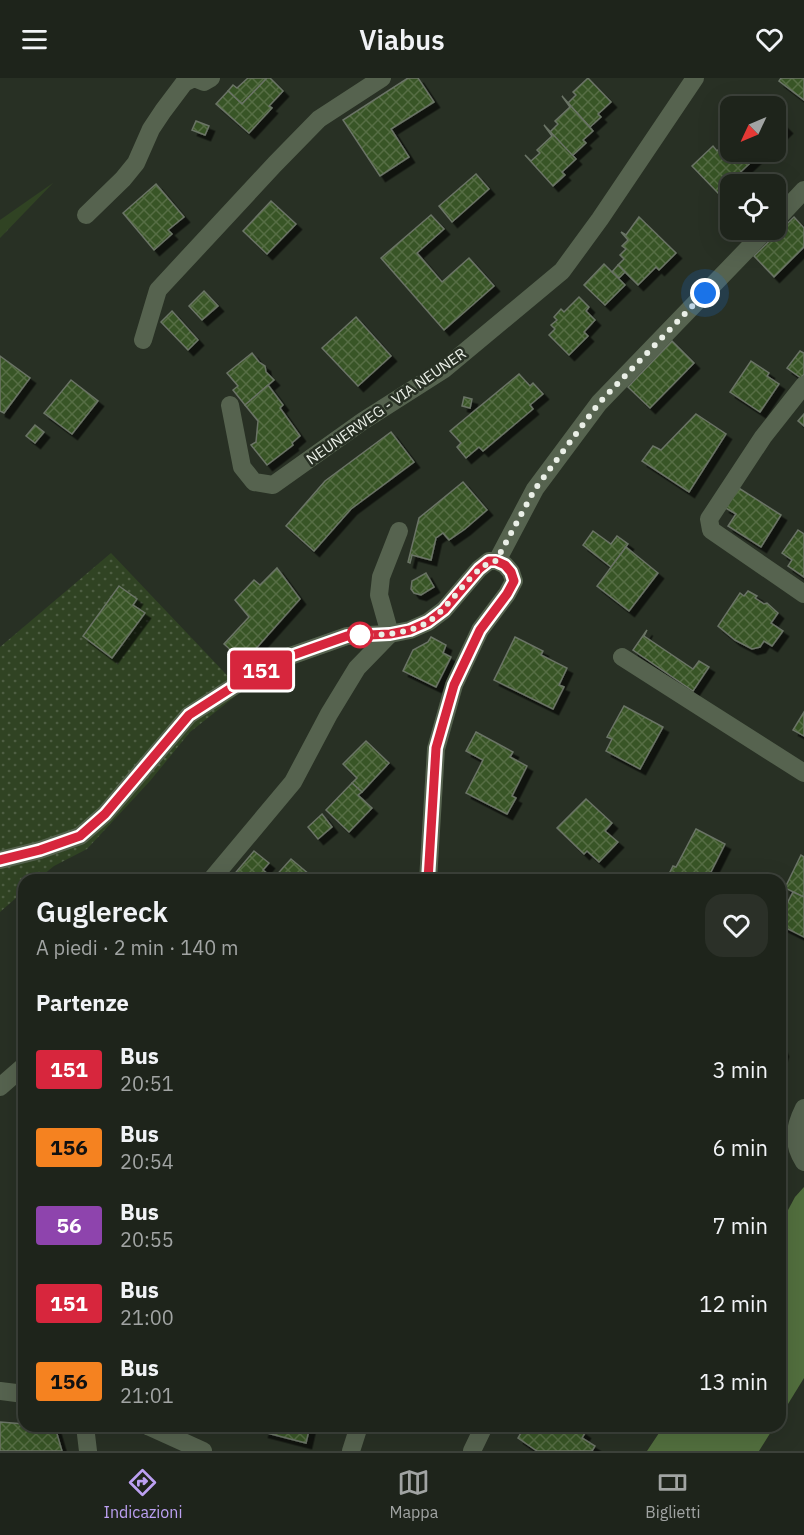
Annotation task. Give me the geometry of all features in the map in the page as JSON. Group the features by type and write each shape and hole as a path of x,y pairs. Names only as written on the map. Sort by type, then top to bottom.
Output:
{"street":[{"path":"86,215 136,163 151,129 184,83 194,78 204,82 211,78"},
{"path":"143,340 158,290 318,119 382,78"},
{"name":"NEUNERWEG - VIA NEUNER","path":"230,405 242,467 254,482 273,485 363,421 443,370 562,271 695,78"},
{"path":"786,209 804,190"},
{"path":"496,561 535,489 599,403 756,240"},
{"path":"804,385 763,438 709,519 711,530 804,594"},
{"path":"390,634 379,596 381,578 399,531"},
{"path":"0,860 40,850 80,836 105,814 189,715 242,681 279,660 347,636 390,634 410,630 428,622 444,610 479,569 489,561 496,561 505,565 514,581 480,630 454,685 436,748 428,874"},
{"path":"216,874 293,782 329,714 357,668 390,634"},
{"path":"622,657 804,773"},
{"path":"0,1087 18,1071"},
{"path":"804,1108 787,1133 804,1162"},
{"path":"0,1391 18,1393"},
{"path":"86,1432 88,1451"},
{"path":"161,1432 203,1451"},
{"path":"351,1451 357,1432"},
{"path":"472,1451 481,1432"}],"green space":[{"path":"53,183 0,238 0,220"},
{"path":"111,553 242,691 190,732 150,781 87,849 54,866 44,874 18,874 18,896 0,912 0,647"}],"shaded area":[{"path":"804,1187 804,1378 786,1407 786,1214 795,1197"},
{"path":"660,1432 771,1432 759,1451 647,1451"}],"building":[{"path":"248,78 267,78 242,104 228,91 233,85 237,88"},
{"path":"267,78 270,78 283,91 269,106 272,108 249,133 216,104 228,91 242,104"},
{"path":"408,78 418,78 434,102 391,129 409,157 380,176 343,120"},
{"path":"588,78 611,102 598,114 601,117 590,127 568,103 576,95 573,92"},
{"path":"781,78 804,78 804,100 779,81"},
{"path":"562,96 593,131 583,140 586,143 572,156 550,132 558,124 555,121 570,107"},
{"path":"196,121 209,126 205,135 192,130"},
{"path":"544,125 576,159 562,172 565,175 553,186 525,155 531,161 540,153 537,150 552,136"},
{"path":"713,146 717,151 720,148 720,162 751,162 738,174 720,174 718,193 692,166"},
{"path":"476,174 489,189 452,222 439,206"},
{"path":"156,184 184,217 168,230 172,234 154,250 123,213"},
{"path":"271,201 296,224 267,254 243,231"},
{"path":"431,215 444,229 417,253 442,282 469,258 494,286 444,330 381,258"},
{"path":"639,217 676,253 659,270 656,267 638,285 618,265 624,259 620,255 626,249 622,246 628,240 621,232 626,235"},
{"path":"794,217 804,228 804,247 774,277 754,256 770,240 786,240 786,225"},
{"path":"604,264 625,285 605,305 584,285"},
{"path":"618,265 625,272 619,278 612,272"},
{"path":"204,291 218,306 202,320 189,306"},
{"path":"579,297 589,307 586,311 595,320 584,332 588,336 569,355 549,335 555,329 551,325 557,320 554,317 561,309 564,312"},
{"path":"172,311 198,340 188,350 161,322"},
{"path":"356,317 391,356 358,386 322,348"},
{"path":"672,341 694,363 650,408 628,387"},
{"path":"800,351 804,353 804,374 801,378 787,368"},
{"path":"252,353 265,366 266,372 274,380 245,405 233,390 238,386 227,373"},
{"path":"0,356 30,378 4,413 0,411"},
{"path":"751,361 769,373 767,376 779,384 760,412 730,392"},
{"path":"519,374 530,386 533,383 543,394 530,405 533,409 483,451 479,447 466,458 457,447 461,443 450,431"},
{"path":"71,380 98,401 72,434 44,413"},
{"path":"268,385 283,405 280,408 300,436 292,443 293,445 267,465 251,445 256,442 258,421 245,405"},
{"path":"464,397 472,399 470,408 462,406"},
{"path":"696,414 726,434 689,492 642,461 653,446 661,450"},
{"path":"804,414 804,426 798,421"},
{"path":"35,425 44,432 35,443 26,436"},
{"path":"391,432 414,462 351,509 314,551 286,526 325,481"},
{"path":"463,482 487,510 449,540 443,533 436,538 431,560 412,555 410,563 408,562 419,518"},
{"path":"737,487 781,515 761,547 728,526 736,514 724,507"},
{"path":"798,530 804,534 804,577 788,566 792,560 782,553"},
{"path":"593,531 611,544 617,536 628,544 611,567 583,545"},
{"path":"626,547 658,573 629,611 597,586"},
{"path":"277,568 300,599 244,662 224,644 249,617 235,600 254,580 260,585"},
{"path":"426,573 434,587 421,595 414,593 411,589 412,581"},
{"path":"119,586 137,599 133,605 145,613 112,658 83,636"},
{"path":"748,591 778,613 771,623 783,631 772,646 764,641 760,647 752,649 735,640 718,626 740,593 744,596"},
{"path":"647,630 644,636 693,669 699,661 709,667 693,691 633,650"},
{"path":"431,637 446,645 443,653 451,657 436,687 403,671 413,650 428,642"},
{"path":"515,637 543,651 541,655 567,668 559,685 564,687 553,709 494,680"},
{"path":"624,706 663,727 640,769 606,751 612,739 607,737"},
{"path":"804,712 804,736 793,730"},
{"path":"476,732 513,752 510,757 527,766 512,796 516,798 507,814 466,793 483,760 466,751"},
{"path":"366,741 389,763 362,792 352,783 357,778 343,764"},
{"path":"352,783 362,792 358,795 372,808 349,832 326,810"},
{"path":"586,799 612,823 605,831 618,842 599,862 587,851 584,854 557,828"},
{"path":"322,814 332,827 318,839 308,827"},
{"path":"696,829 725,844 710,874 669,874 673,866 676,867"},
{"path":"254,851 269,863 263,870 268,874 234,874"},
{"path":"801,855 804,857 804,897 786,888"},
{"path":"291,859 309,874 277,874"},
{"path":"793,892 804,897 804,937 786,928 786,905"},
{"path":"0,1422 18,1424 18,1432 56,1432 62,1451 0,1451"},
{"path":"263,1432 309,1432 306,1443"},
{"path":"522,1432 584,1432 582,1438 595,1446 592,1451 537,1451 518,1438"}],"bus line":[{"name":"151","path":"0,860 40,850 80,836 105,814 189,715 242,681 279,660 347,636 390,634 410,630 428,622 444,610 479,569 489,561 496,561 505,565 514,581 480,630 454,685 436,748 428,874"}],"route":[{"path":"360,635 390,634 410,630 428,622 444,610 479,569 489,561 496,561 535,489 599,403 705,293"}]}
